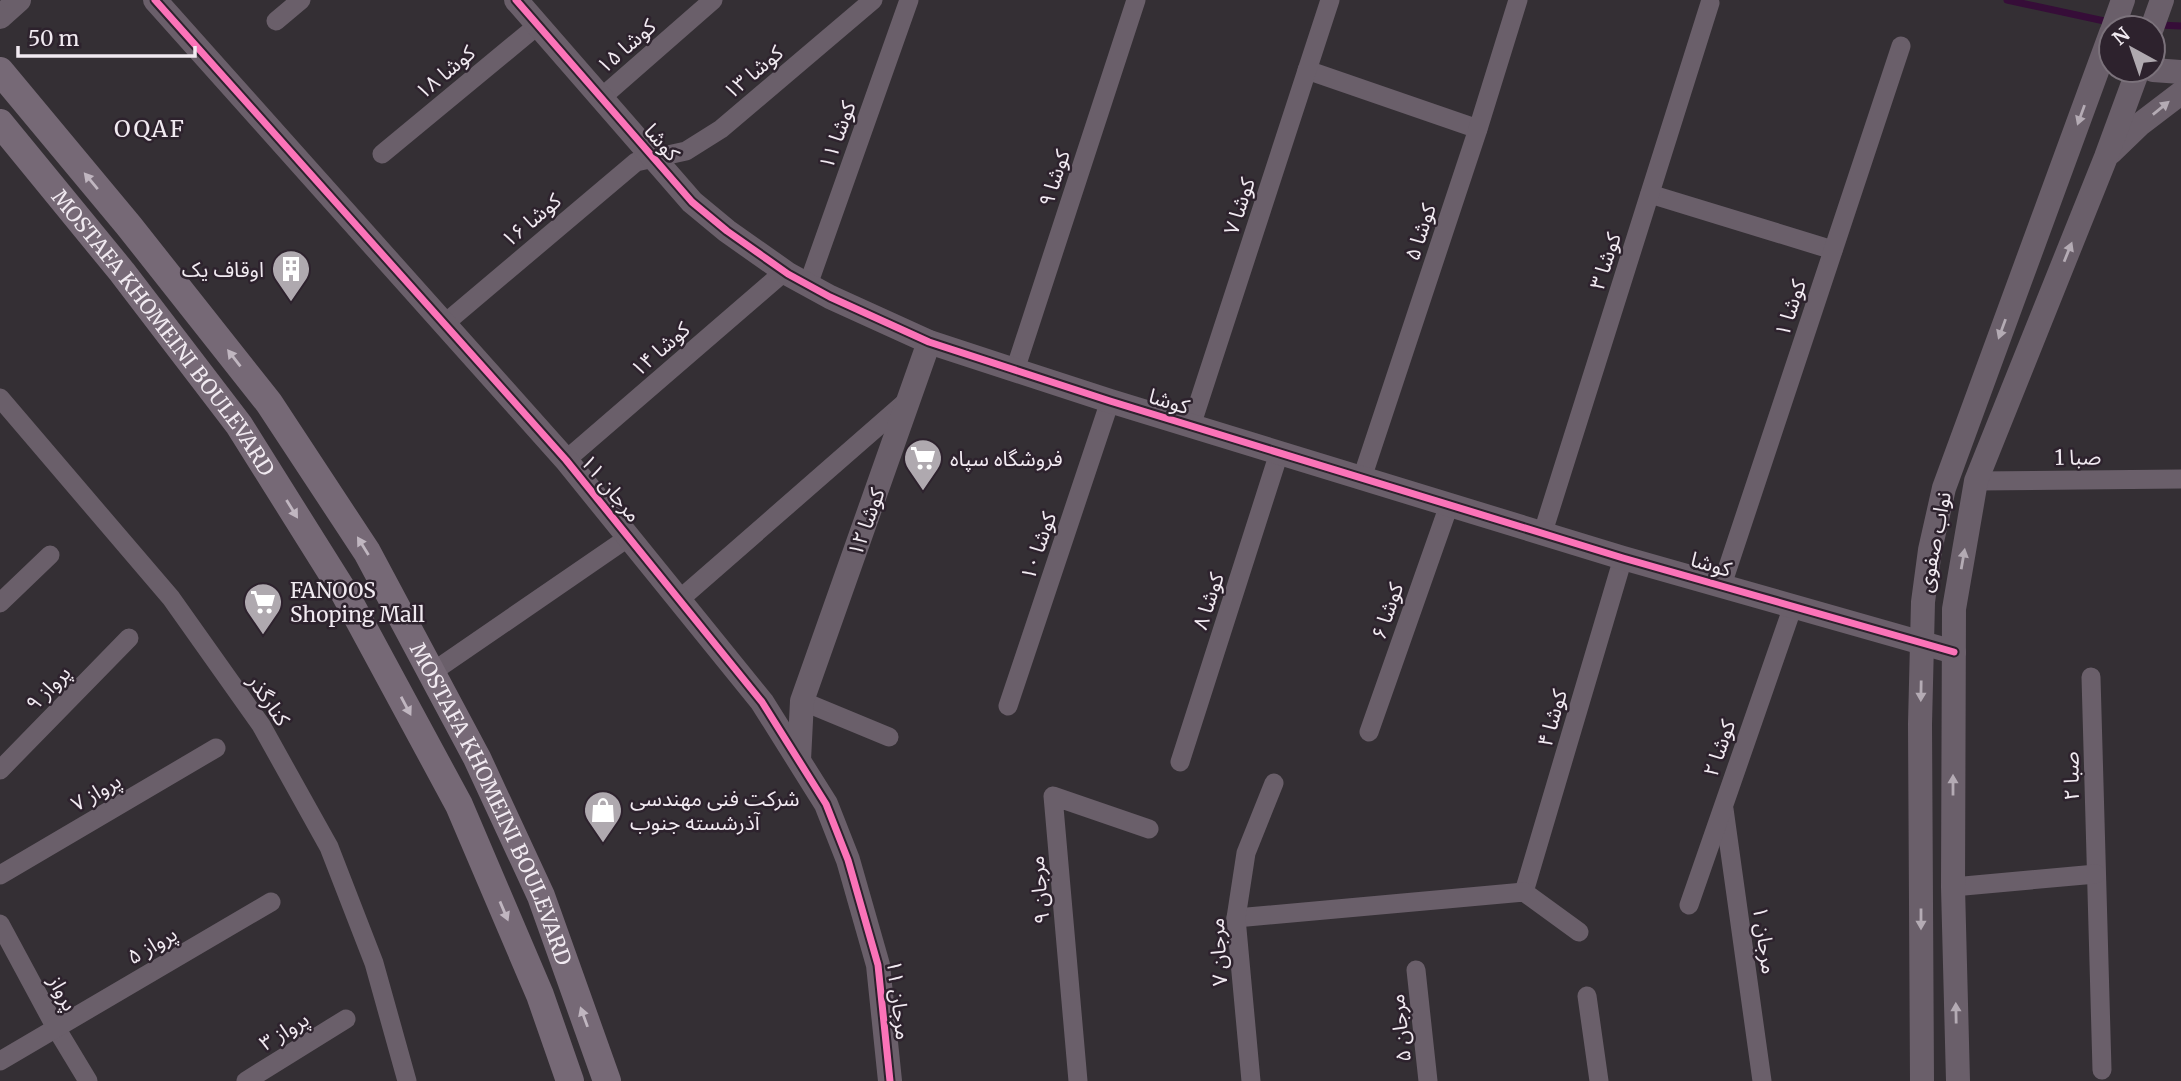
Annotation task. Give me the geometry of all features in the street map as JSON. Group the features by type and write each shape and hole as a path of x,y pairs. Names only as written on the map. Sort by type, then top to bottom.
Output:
{"main road":[{"name":"MOSTAFA KHOMEINI BOULEVARD","path":"0,71 129,226 269,403 367,552 477,758 541,896 607,1081"},
{"name":"MOSTAFA KHOMEINI BOULEVARD","path":"0,123 122,272 239,425 345,594 459,805 540,995 570,1081"}],"street":[{"path":"0,18 19,0"},
{"name":"مرجان ۱۱","path":"155,0 566,460 762,702 827,804 848,860 878,965 890,1081"},
{"path":"276,21 301,0"},
{"name":"کوشا","path":"516,0 692,202 727,231 808,285 929,342 1191,426 1623,558 1954,652"},
{"name":"کوشا ۱۵","path":"601,98 713,0"},
{"name":"کوشا ۱۳","path":"652,157 686,150 721,129 873,0"},
{"name":"کوشا ۱۱","path":"808,285 909,0"},
{"name":"کوشا ۹","path":"1015,370 1136,0"},
{"name":"کوشا ۷","path":"1191,426 1330,0"},
{"name":"کوشا ۵","path":"1362,478 1478,130 1518,0"},
{"name":"کوشا ۳","path":"1543,532 1710,3"},
{"name":"کوشا ۱۸","path":"382,154 538,25"},
{"name":"کوشا ۱","path":"1722,585 1901,46"},
{"path":"1307,70 1478,130"},
{"name":"نواب صفوی","path":"1922,1081 1920,724 1923,602 1930,550 1944,488 2097,80"},
{"name":"نواب صفوی","path":"1956,1080 1953,887 1954,608 1976,481 2133,84"},
{"path":"2106,157 2139,125 2181,93"},
{"name":"کوشا ۱۶","path":"443,325 636,162 652,157"},
{"path":"1650,194 1833,250"},
{"name":"کوشا ۱۴","path":"566,460 785,271"},
{"name":"کوشا ۱۲","path":"800,760 802,701 929,342"},
{"path":"679,600 911,397"},
{"name":"کنارگذر","path":"0,398 171,598 261,725 329,847 373,963 407,1081"},
{"name":"کوشا ۱۰","path":"1008,706 1111,401"},
{"name":"کوشا ۸","path":"1180,762 1279,453"},
{"name":"صبا 1","path":"1976,481 2181,479"},
{"name":"کوشا ۶","path":"1368,732 1449,505"},
{"path":"431,673 629,537"},
{"path":"0,603 50,555"},
{"name":"کوشا ۴","path":"1524,892 1623,558"},
{"name":"کوشا ۲","path":"1689,905 1793,606"},
{"name":"پرواز ۹","path":"0,770 130,638"},
{"name":"صبا ۲","path":"2091,677 2102,1070"},
{"path":"802,701 890,737"},
{"name":"پرواز ۷","path":"0,875 216,748"},
{"name":"مرجان ۷","path":"1251,1081 1237,918 1246,853 1274,783"},
{"name":"مرجان ۹","path":"1078,1081 1053,796 1149,829"},
{"name":"مرجان ۱","path":"1723,804 1762,1081"},
{"path":"1953,887 2096,874"},
{"path":"1237,918 1524,892 1579,932"},
{"name":"پرواز ۵","path":"0,1061 271,902"},
{"name":"پرواز","path":"0,924 55,1028 88,1081"},
{"name":"مرجان ۵","path":"1416,970 1428,1081"},
{"path":"1587,996 1599,1081"},
{"name":"پرواز ۳","path":"246,1081 346,1019"}],"waterway":[{"path":"2007,0 2097,19"},
{"path":"2167,25 2181,26"}],"cycle path":[{"path":"155,0 566,460 762,702 826,804 848,860 878,965 890,1081"},
{"path":"516,0 692,202 727,231 788,274 830,297 929,342 1110,401 1623,558 1954,652"}],"place":[{"name":"اوقاف یک","path":"291,303"},
{"name":"فروشگاه سپاه","path":"923,492"},
{"name":"FANOOS Shoping Mall","path":"263,636"},
{"name":"شرکت فنی مهندسی آذرشسته جنوب","path":"603,844"}],"district":[{"name":"OQAF","path":"150,128"}]}
